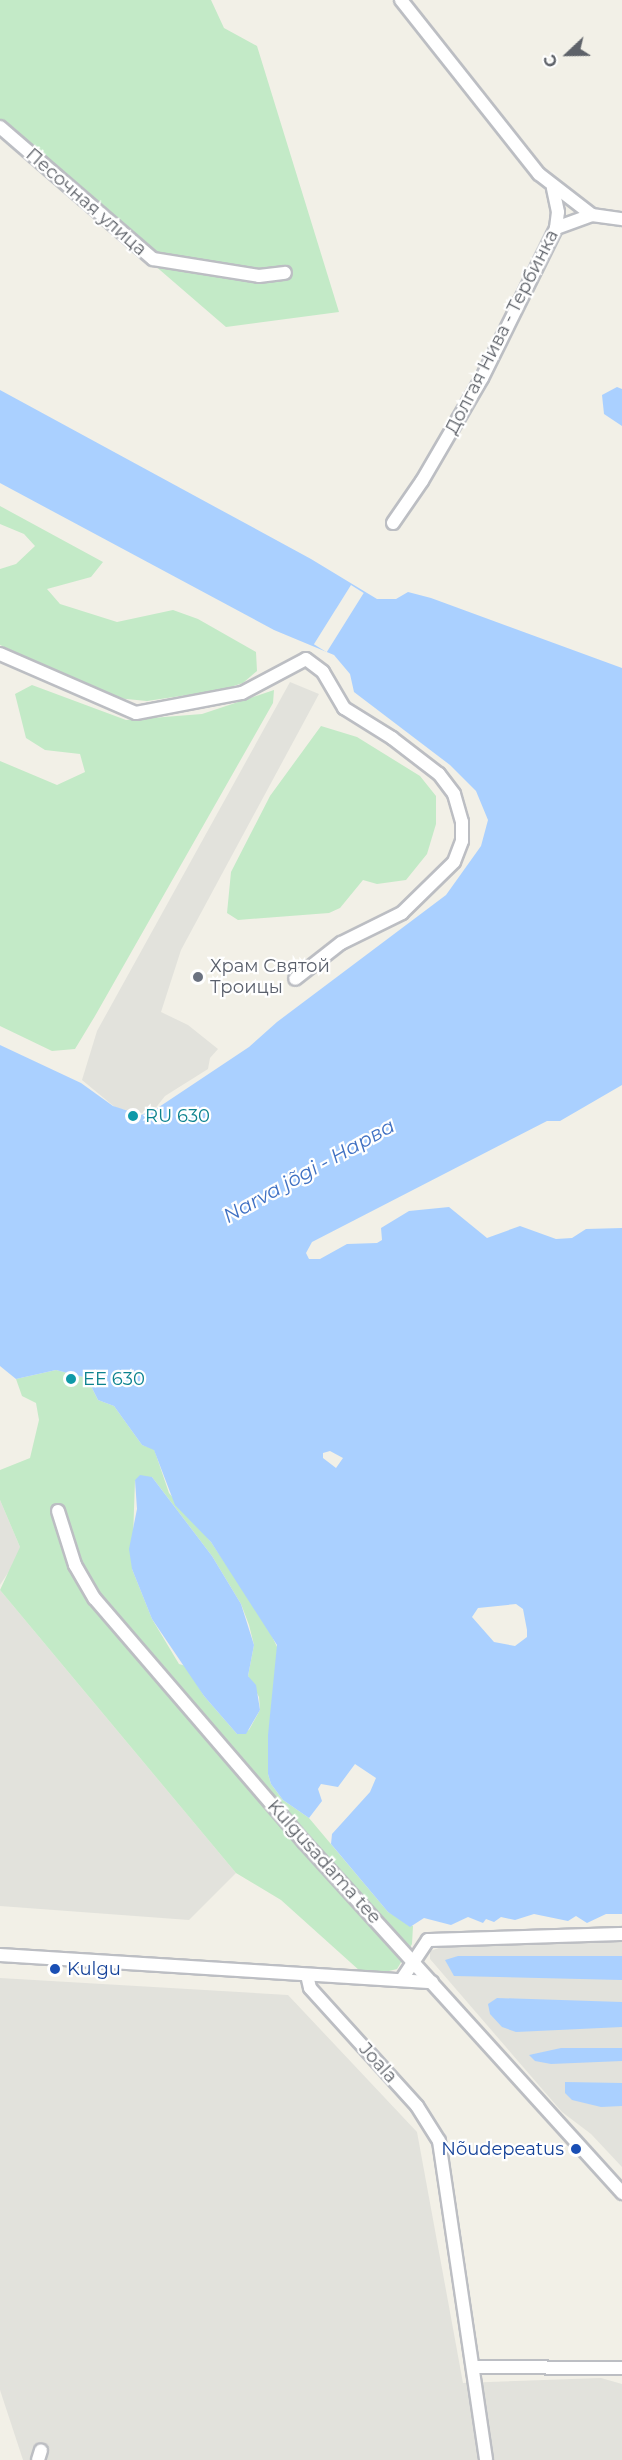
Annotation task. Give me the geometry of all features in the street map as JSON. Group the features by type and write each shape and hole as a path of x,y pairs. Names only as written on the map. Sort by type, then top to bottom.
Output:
{"street":[{"path":"401,0 553,188 592,215 622,219"},
{"name":"Песочная улица","path":"0,127 153,259 259,276 285,273"},
{"name":"Долгая Нива - Тербинка","path":"393,523 422,482 482,378 556,228 558,212 553,188"},
{"path":"556,228 592,215"},
{"path":"0,654 136,713 243,693 306,659 323,672 344,708 392,738 439,774 454,794 462,822 462,841 454,862 402,913 341,943 295,979"},
{"name":"Kulgusadama tee","path":"58,1511 75,1565 95,1599 304,1842 414,1960 622,2193"},
{"path":"402,1979 428,1940 622,1934"},
{"path":"0,1955 432,1982"},
{"name":"Joala","path":"307,1975 310,1988 417,2106 439,2141 486,2460"},
{"path":"474,2367 622,2368"}],"shaded area":[{"path":"290,682 319,694 181,950 161,1012 188,1025 218,1049 210,1058 208,1069 165,1096 154,1110 141,1113 116,1108 82,1080 97,1031"},
{"path":"0,1500 20,1547 19,1556 0,1585"},
{"path":"0,1590 236,1873 189,1920 0,1906"},
{"path":"622,1941 622,2167 591,2134 562,2112 430,1959 430,1951 457,1942"},
{"path":"0,1978 288,1995 417,2132 463,2383 601,2378 622,2384 622,2460 23,2460 0,2390"}],"green space":[{"path":"0,0 211,0 224,28 257,46 339,312 226,327 0,132"},
{"path":"0,506 103,562 91,577 47,589 60,604 117,622 173,610 198,619 256,652 257,671 243,683 221,690 147,701 116,698 0,645 0,569 16,564 35,546 24,534 0,524"},
{"path":"32,685 126,720 202,714 274,690 273,703 75,1049 52,1051 0,1026 0,761 57,785 85,772 80,754 45,750 26,738 15,694"},
{"path":"321,726 357,737 420,776 436,796 436,824 427,854 406,880 377,884 363,880 340,908 329,913 238,920 227,913 231,872 270,796"},
{"path":"56,1370 87,1378 98,1400 114,1406 142,1445 154,1449 169,1493 211,1542 266,1624 279,1651 269,1739 268,1774 271,1784 283,1800 309,1818 388,1912 413,1926 412,1944 397,1969 381,1973 360,1971 281,1900 236,1873 0,1590 20,1547 0,1500 0,1470 30,1458 39,1420 36,1403 22,1396 16,1379","holes":["152,1477 212,1556 241,1604 254,1645 248,1676 259,1697 260,1710 249,1730 237,1734 204,1696 186,1666 179,1664 152,1619 132,1569 135,1480"]}],"water":[{"path":"617,387 622,389 622,426 604,414 602,395"},
{"name":"Narva jõgi - Нарва","path":"0,390 311,559 377,599 396,599 408,592 431,598 622,668 622,1085 560,1121 547,1121 312,1242 306,1253 309,1259 320,1259 347,1244 377,1243 382,1240 381,1228 409,1211 449,1207 487,1238 520,1226 556,1239 572,1238 586,1229 622,1228 622,1914 606,1914 587,1923 576,1916 568,1921 534,1914 515,1920 501,1917 494,1922 486,1919 483,1923 468,1917 451,1925 424,1918 410,1927 388,1912 331,1844 332,1834 370,1792 376,1778 355,1764 338,1787 321,1784 318,1789 322,1801 309,1818 283,1800 271,1784 268,1774 268,1735 277,1645 211,1542 175,1505 154,1450 142,1445 114,1406 98,1400 87,1378 56,1370 16,1379 0,1366 0,1045 81,1083 113,1106 141,1115 156,1109 249,1047 277,1022 446,895 481,846 488,820 476,791 450,765 354,692 350,674 334,655 274,630 0,483","holes":["330,1451 343,1458 336,1468 323,1458 323,1453","516,1604 523,1609 527,1637 515,1646 494,1642 472,1617 478,1608"]},
{"path":"140,1475 152,1477 212,1556 241,1604 254,1645 248,1676 256,1685 260,1710 246,1734 237,1734 204,1696 152,1619 132,1569 129,1549 137,1509 135,1480"},
{"path":"458,1956 622,1956 622,1980 454,1976 445,1960"},
{"path":"497,1998 622,2002 622,2027 516,2032 502,2027 490,2014 488,2004"},
{"path":"561,2048 622,2048 622,2061 551,2064 535,2061 529,2055"},
{"path":"565,2082 622,2083 622,2106 601,2107 572,2100 565,2093"}],"pier":[{"path":"351,585 364,593 327,652 314,644"}],"place":[{"name":"Храм Святой Троицы","path":"198,977"},
{"name":"RU 630","path":"133,1116"},
{"name":"EE 630","path":"71,1379"},
{"name":"Kulgu","path":"55,1969"},
{"name":"Nõudepeatus","path":"576,2149"}]}
